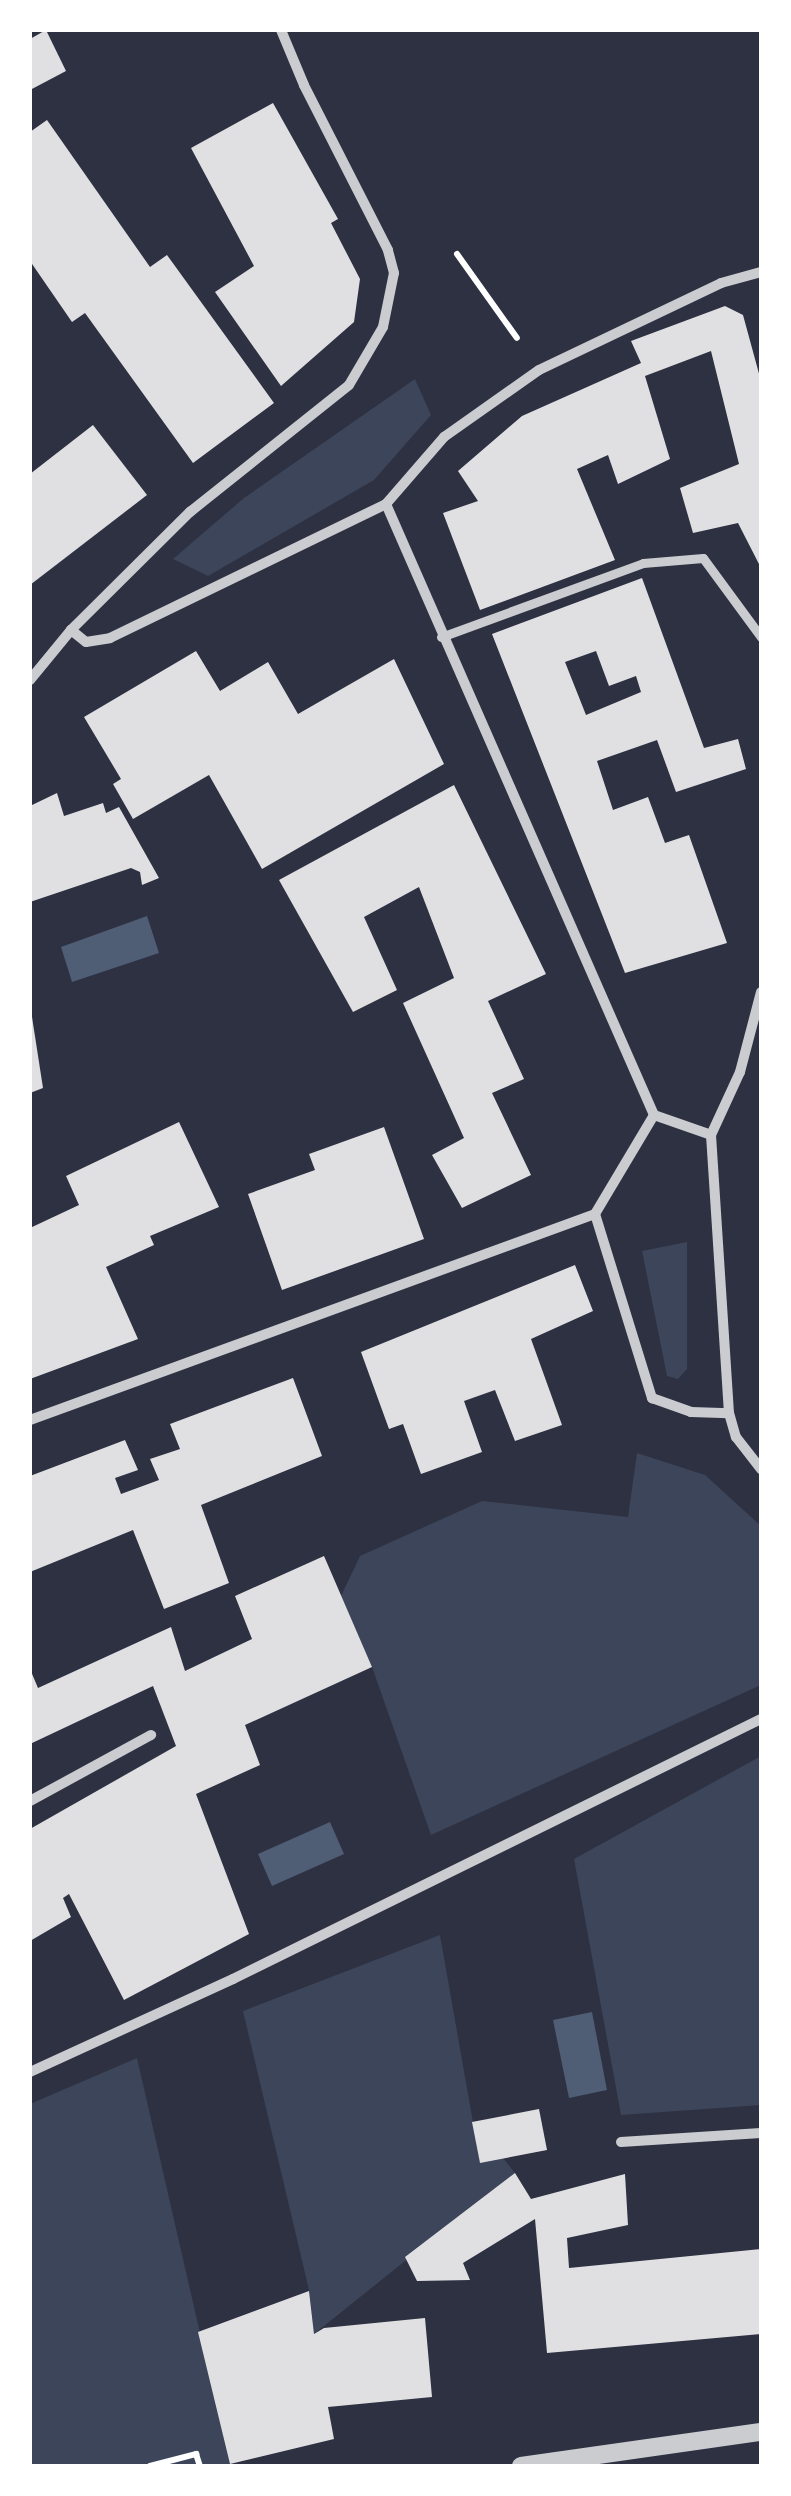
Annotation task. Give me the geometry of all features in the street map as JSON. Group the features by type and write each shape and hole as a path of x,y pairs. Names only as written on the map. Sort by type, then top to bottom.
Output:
{"street":[{"path":"30,680 72,630 190,512 349,385 383,327 394,273 388,250 304,86 281,30"},
{"path":"72,630 86,642 110,638 386,504 444,437 539,370 721,283 761,272"},
{"path":"386,504 441,637 654,1115 711,1135"},
{"path":"441,637 642,563 703,558 760,638"},
{"path":"761,992 740,1072 711,1135 728,1413 736,1437 761,1469"},
{"path":"30,1420 596,1214 654,1115"},
{"path":"596,1214 652,1398 691,1412 728,1413"},
{"path":"30,2072 234,1978 761,1719"},
{"path":"30,1802 151,1735"},
{"path":"622,2142 761,2133"},
{"path":"521,2466 761,2432"}],"path":[{"path":"456,254 539,370"},
{"path":"150,2466 196,2454 200,2466"}],"shaded area":[{"path":"415,379 431,415 374,480 208,576 173,559 244,498"},
{"path":"147,916 159,953 72,982 61,947"},
{"path":"687,1242 687,1369 678,1379 667,1376 642,1251"},
{"path":"637,1453 705,1475 761,1526 761,1685 431,1835 372,1667 341,1596 360,1556 482,1501 628,1517"},
{"path":"761,1756 761,2105 621,2115 574,1859"},
{"path":"330,1822 344,1854 272,1886 258,1854"},
{"path":"440,1935 480,2162 503,2158 515,2173 314,2334 309,2290 243,2011"},
{"path":"592,2012 607,2090 569,2098 553,2020"},
{"path":"137,2058 230,2464 30,2466 30,2104"}],"building":[{"path":"46,30 66,71 30,90 30,39"},
{"path":"273,103 338,219 331,223 360,279 354,322 281,386 215,292 254,266 191,148"},
{"path":"47,120 150,267 167,255 274,403 193,463 85,313 72,322 30,261 30,132"},
{"path":"725,306 743,315 761,381 761,568 738,523 693,533 680,488 739,464 711,351 645,376 670,459 618,484 608,455 577,469 615,560 480,610 443,513 478,501 458,471 522,416 641,363 631,341"},
{"path":"93,425 147,495 30,585 30,474"},
{"path":"642,578 704,748 738,739 746,769 676,792 657,740 597,761 613,810 648,797 665,843 689,835 727,943 625,973 492,634","holes":["596,651 609,686 636,676 641,692 586,715 565,662"]},
{"path":"196,651 220,691 268,662 298,714 394,659 444,764 262,869 209,775 133,819 113,784 121,779 84,717"},
{"path":"454,785 546,974 488,1001 524,1079 492,1093 531,1175 462,1208 432,1155 464,1138 403,1003 454,978 419,887 364,917 397,990 353,1012 279,880"},
{"path":"57,793 64,816 103,803 106,813 119,807 159,878 142,885 140,872 131,868 30,902 30,806"},
{"path":"30,1004 43,1088 30,1093"},
{"path":"179,1122 219,1207 150,1236 154,1245 106,1267 138,1339 30,1379 30,1228 79,1205 66,1176"},
{"path":"384,1127 424,1239 282,1290 248,1194 315,1170 309,1154"},
{"path":"575,1265 593,1311 531,1339 562,1425 515,1441 495,1390 464,1401 482,1452 421,1474 403,1424 389,1429 361,1352"},
{"path":"293,1378 322,1456 201,1505 229,1583 164,1609 133,1530 30,1572 30,1476 125,1440 138,1470 115,1478 121,1494 159,1480 150,1459 180,1449 170,1424"},
{"path":"324,1556 372,1667 245,1725 260,1765 196,1794 249,1934 124,2000 69,1894 63,1898 71,1917 30,1941 30,1829 176,1746 153,1686 30,1744 30,1669 38,1688 171,1627 185,1671 252,1639 235,1596"},
{"path":"539,2109 547,2150 480,2163 472,2122"},
{"path":"515,2173 531,2199 625,2174 628,2225 567,2238 569,2268 761,2249 761,2334 547,2353 535,2219 463,2263 470,2280 417,2281 405,2257"},
{"path":"309,2291 314,2334 324,2328 425,2318 432,2397 328,2407 334,2439 230,2464 198,2332"}]}
